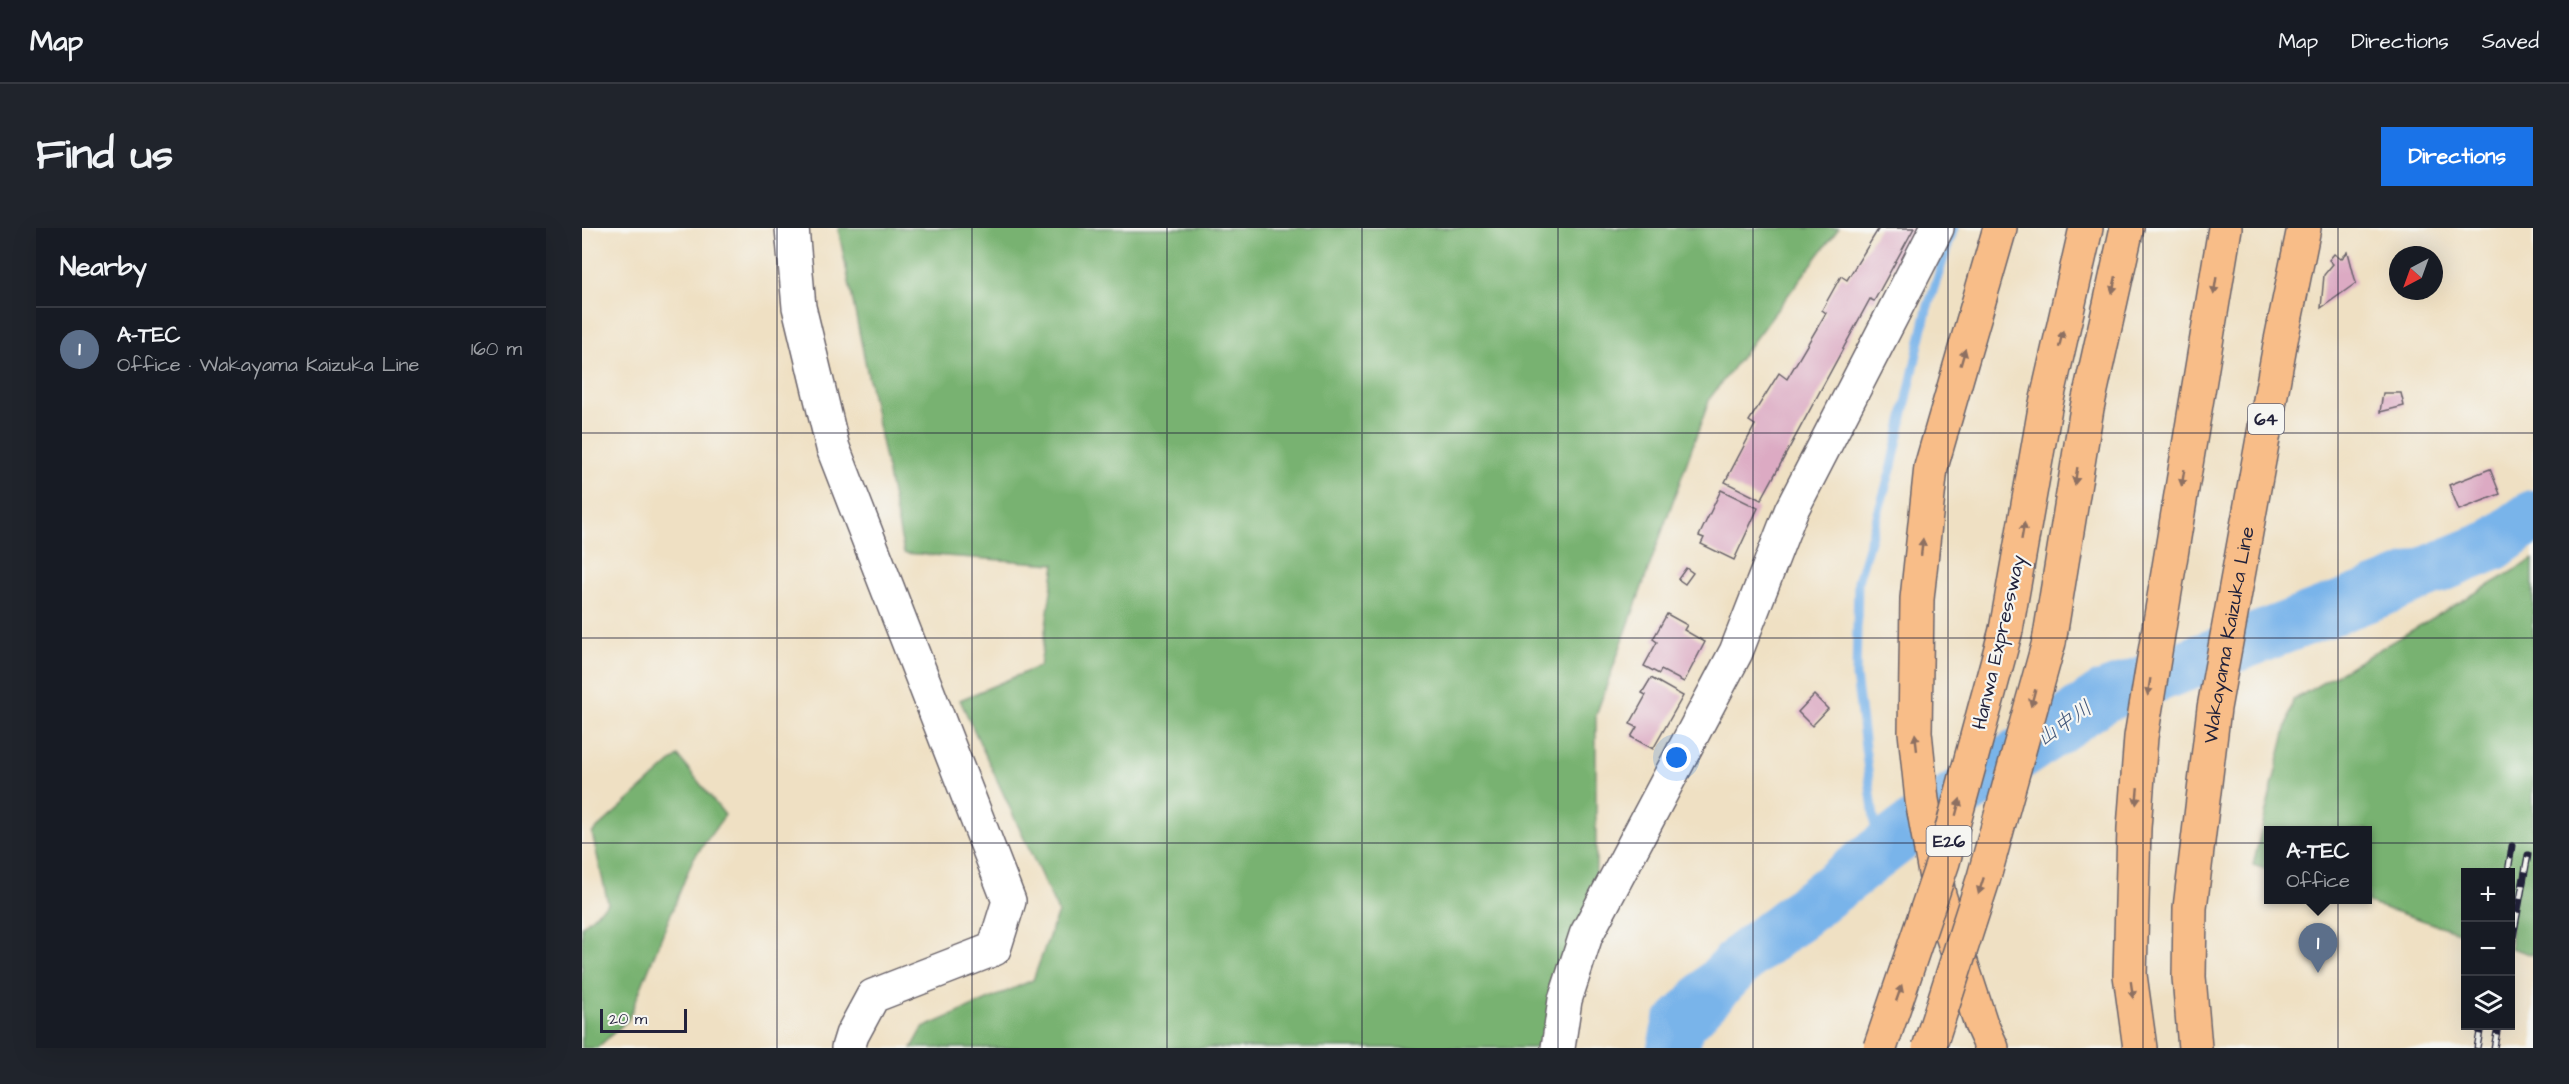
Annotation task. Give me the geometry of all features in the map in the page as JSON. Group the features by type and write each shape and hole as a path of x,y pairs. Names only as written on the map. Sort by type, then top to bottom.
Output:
{"main road":[{"path":"1992,1048 1981,1024 1939,895 1922,800 1915,732 1917,599 1931,467 2000,228"},
{"name":"Hanwa Expressway","path":"1880,1048 1943,862 2006,630 2045,408 2086,228"},
{"name":"E26","path":"1929,1048 1984,877 2049,642 2087,408 2127,228"},
{"path":"2140,1048 2130,975 2134,828 2141,737 2224,228"},
{"name":"Wakayama Kaizuka Line","path":"2195,1048 2189,977 2190,908 2214,708 2280,345 2304,228"}],"street":[{"path":"792,228 799,307 833,448 1009,901 994,949 873,996 852,1035 848,1048"},
{"path":"1558,1048 1565,1000 1586,935 1736,652 1791,511 1937,228"}],"green space":[{"path":"838,228 1839,228 1710,398 1596,715 1596,921 1538,1048 912,1048 923,1028 1033,980 1058,912 960,700 1040,666 1055,564 904,553"},
{"path":"2533,559 2533,955 2515,949 2515,868 2461,868 2461,933 2371,904 2372,826 2264,826 2264,869 2253,865 2293,700"},
{"path":"678,756 725,815 693,859 628,1020 597,1048 582,1048 582,926 608,903 592,833"}],"building":[{"path":"1879,228 1914,228 1874,301 1870,299 1761,500 1725,482 1755,425 1749,421 1779,373 1787,379 1826,313 1822,310 1841,276 1847,280"},
{"path":"2348,252 2356,283 2321,308 2324,275 2333,264 2329,260 2334,254 2341,259"},
{"path":"2383,393 2401,393 2404,406 2380,412"},
{"path":"2490,469 2500,494 2459,510 2449,485"},
{"path":"1721,490 1758,508 1734,560 1701,544 1704,538 1699,536"},
{"path":"1686,568 1693,573 1685,584 1678,579"},
{"path":"1667,614 1687,625 1684,630 1705,642 1684,682 1661,670 1659,674 1644,666 1657,642 1653,639"},
{"path":"1651,678 1683,696 1653,749 1631,737 1637,727 1630,724 1646,695 1642,693"},
{"path":"1814,695 1828,709 1812,726 1798,712"}],"waterway":[{"path":"1881,850 1875,826 1856,676 1858,581 1892,466 1927,309 1954,228"},
{"name":"山中川","path":"1673,1048 1678,1026 1744,957 1904,833 2103,697 2381,591 2493,545 2533,516"}],"railway":[{"path":"2509,868 2512,846"},
{"path":"2515,926 2528,855"},
{"path":"2477,1048 2480,1030"},
{"path":"2494,1048 2497,1030"}],"place":[{"name":"A-TEC","path":"2318,973"}]}
